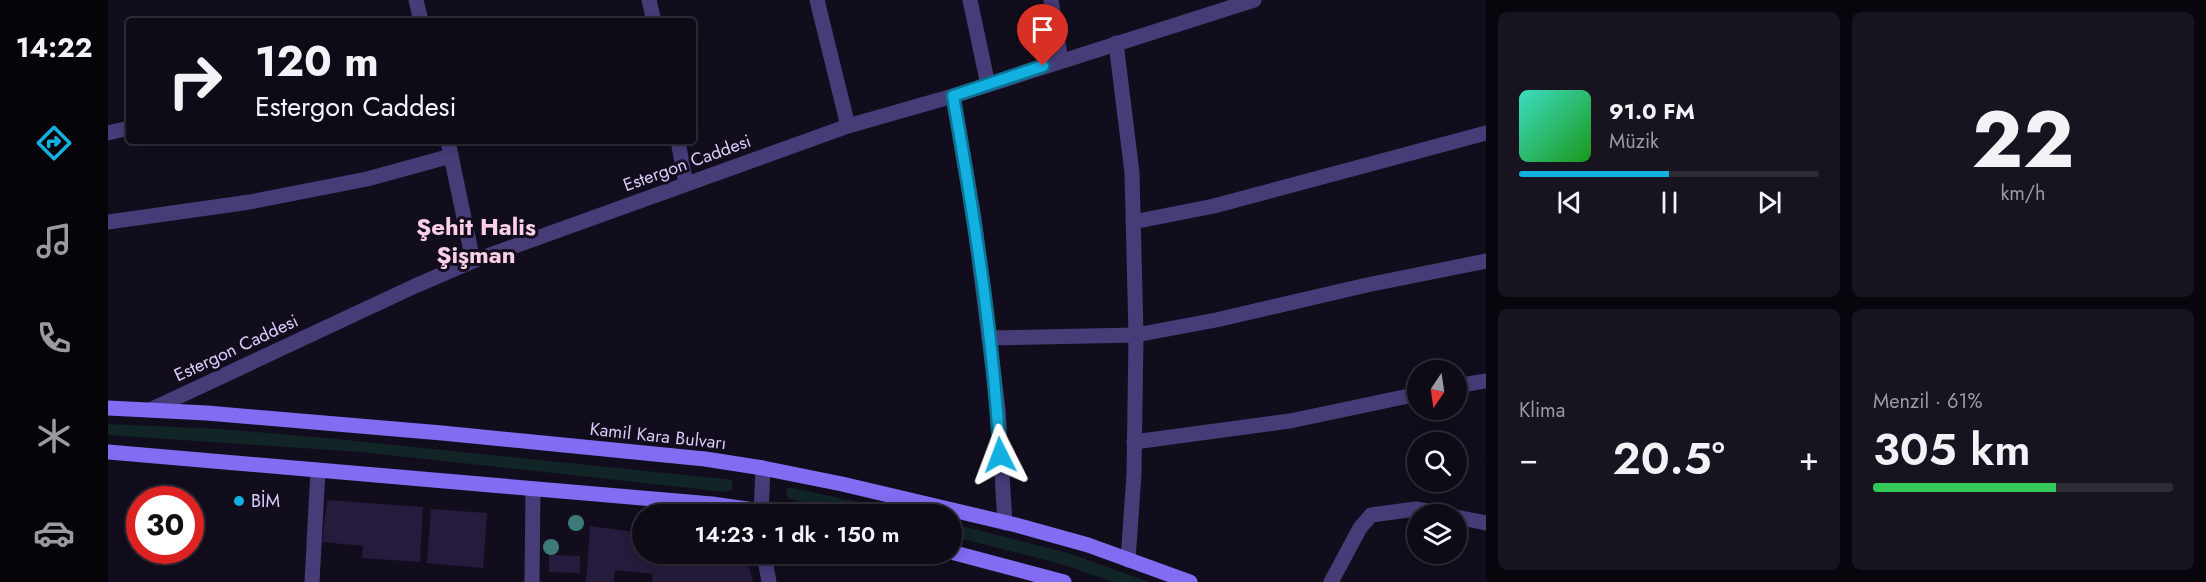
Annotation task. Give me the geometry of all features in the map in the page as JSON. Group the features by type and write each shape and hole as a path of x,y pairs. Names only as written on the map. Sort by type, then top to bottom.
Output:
{"main road":[{"name":"Kamil Kara Bulvarı","path":"108,408 207,412 442,433 705,459 763,468 1016,525 1088,545 1190,582"},
{"path":"108,452 712,504"},
{"path":"962,555 1064,582"}],"street":[{"path":"416,0 420,18"},
{"path":"649,0 653,18"},
{"path":"816,0 848,126"},
{"path":"970,0 988,85"},
{"path":"1051,0 1062,60"},
{"name":"Estergon Caddesi","path":"150,410 473,261 848,126 953,96 1254,0"},
{"path":"1116,43 1132,173 1136,334 1134,442 1128,560"},
{"path":"953,96 974,218 998,410 1005,523"},
{"path":"108,133 126,129"},
{"path":"1133,222 1214,206 1486,133"},
{"path":"679,144 686,184"},
{"path":"108,222 250,202 367,179 449,148 473,261"},
{"path":"989,338 1136,334 1215,320 1367,285 1486,261"},
{"path":"1467,384 1486,381"},
{"path":"1134,442 1290,421 1407,396"},
{"path":"761,504 763,468"},
{"path":"312,582 318,470"},
{"path":"532,582 533,489"},
{"path":"1331,582 1360,528 1371,515 1407,509"},
{"path":"1467,519 1486,523"},
{"path":"766,564 769,582"}],"green space":[{"path":"108,424 220,429 327,438 724,479 732,480 732,489 726,492 361,452 108,435"},
{"path":"788,488 792,488 868,504 812,504 788,498 786,493"},
{"path":"962,526 1068,553 1149,582 1113,582 1065,565 962,539"}],"building":[{"path":"327,500 423,507 420,562 362,558 363,546 322,542"},
{"path":"431,509 487,513 483,568 427,563"},
{"path":"590,526 632,532 632,564 748,564 753,582 652,582 653,574 615,570 614,582 586,582"},
{"path":"549,555 580,556 580,573 549,572"}],"place":[{"name":"BİM","path":"239,501"}],"district":[{"name":"Şehit Halis Şişman","path":"476,240"}],"route":[{"path":"1000,455 998,410 974,218 953,96 1043,66"}]}
